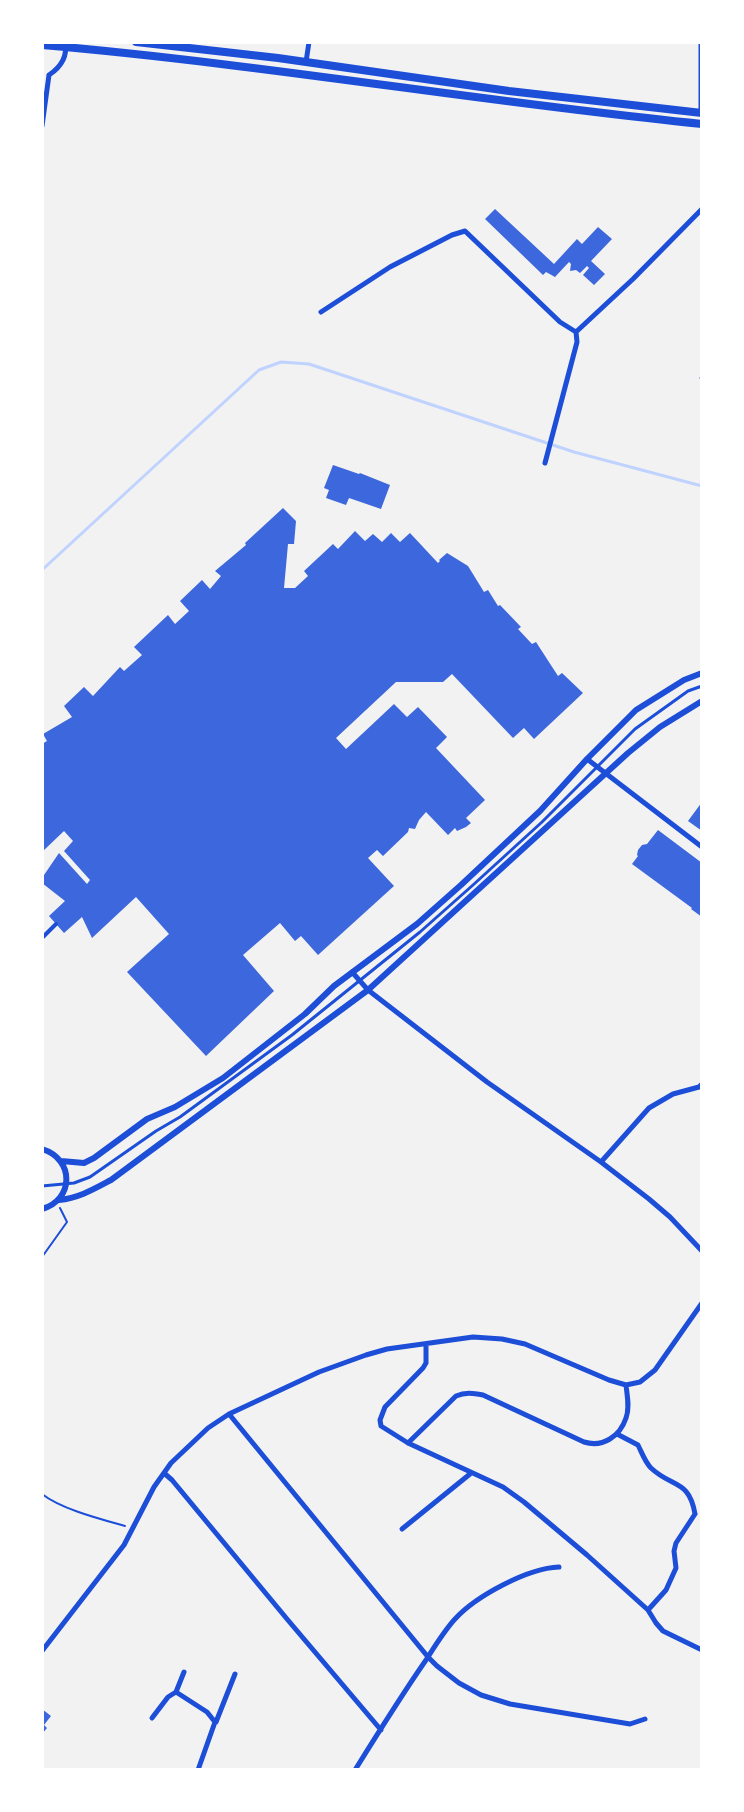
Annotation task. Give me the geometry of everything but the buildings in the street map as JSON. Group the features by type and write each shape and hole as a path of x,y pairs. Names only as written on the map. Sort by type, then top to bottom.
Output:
{"main road":[{"path":"42,45 66,44 498,101 701,124 702,113 136,42"}],"street":[{"path":"306,63 309,42"},
{"path":"701,42 702,113"},
{"path":"42,126 49,75 64,60 66,44"},
{"path":"42,71 49,75"},
{"path":"576,332 702,209"},
{"path":"321,312 390,267 465,231 560,322 576,332"},
{"path":"545,463 577,342 576,332"},
{"path":"61,1161 84,1163 94,1158 147,1119 201,1093 305,1014 352,972 417,924 461,885 540,811 636,710 684,680 702,673"},
{"path":"59,1200 87,1193 111,1180 368,990 660,727 702,701"},
{"path":"587,759 702,847"},
{"path":"42,938 56,924"},
{"path":"352,972 368,990 487,1082 649,1199 702,1251"},
{"path":"601,1162 649,1108 673,1094 702,1084"},
{"path":"42,1149 55,1155 66,1171 66,1183 59,1200 53,1206 42,1209"},
{"path":"42,1651 124,1545 154,1487 171,1463 192,1442 229,1414 319,1372 366,1355 387,1349 473,1337 525,1344 609,1380 626,1385 640,1382 655,1370 702,1303"},
{"path":"426,1344 426,1363 385,1407 381,1426 408,1443 503,1487 587,1555 648,1610 663,1631 702,1650"},
{"path":"408,1443 443,1407 463,1393 483,1395 593,1445 603,1443 617,1434 626,1418 626,1385"},
{"path":"229,1414 428,1657 459,1683 481,1695 510,1704 630,1724 645,1719"},
{"path":"617,1434 638,1445 653,1470 689,1492 693,1500 695,1514 676,1543 676,1568 666,1590 648,1610"},
{"path":"164,1473 381,1730"},
{"path":"402,1529 470,1474"},
{"path":"695,1514 702,1517"},
{"path":"355,1770 456,1618 495,1590 532,1572 559,1567"},
{"path":"152,1718 168,1697 176,1692 184,1672"},
{"path":"198,1770 235,1674"},
{"path":"176,1692 207,1712 215,1722"}],"lane":[{"path":"42,1186 90,1177 180,1117 292,1035 473,885 648,719 688,691 702,686"}],"path":[{"path":"42,1257 67,1222 59,1200"},
{"path":"42,1494 73,1509 133,1529"}],"waterway":[{"path":"42,570 259,370 281,362 309,364 574,452 702,486"}]}
